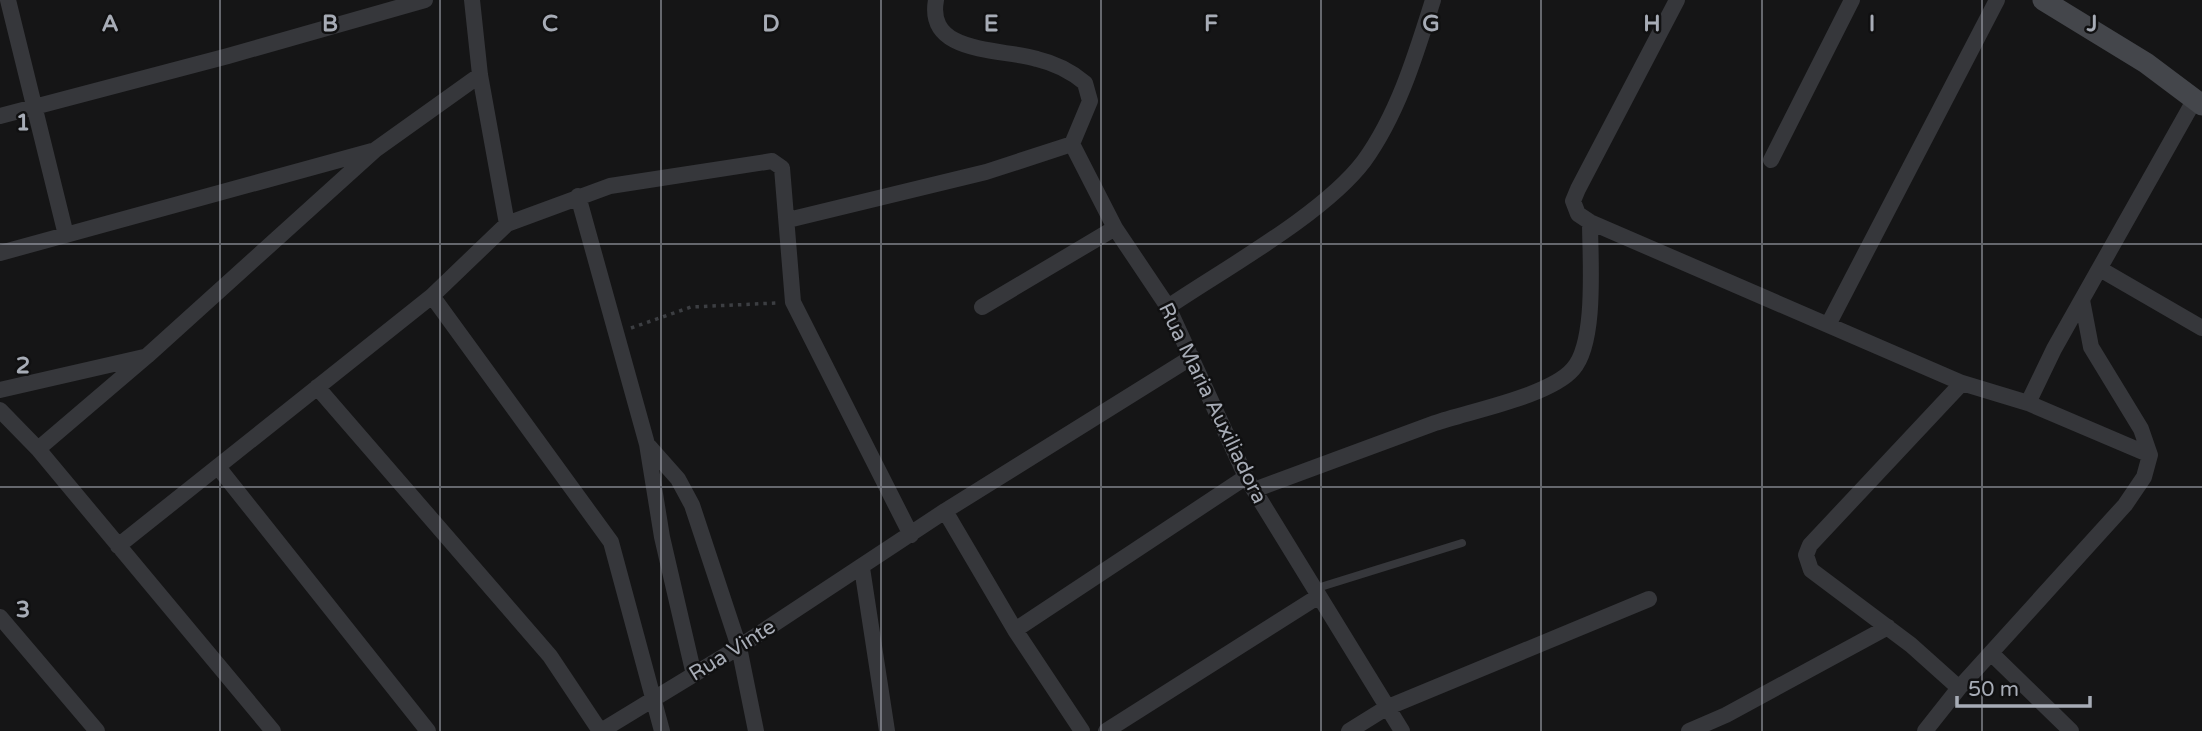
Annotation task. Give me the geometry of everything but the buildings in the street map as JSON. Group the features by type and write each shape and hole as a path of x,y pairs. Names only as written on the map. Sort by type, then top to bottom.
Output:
{"street":[{"path":"8,0 66,235"},
{"path":"0,116 228,56 425,0"},
{"path":"472,0 480,75 507,224"},
{"path":"788,220 986,172 1072,144 1090,101 1085,83 1035,58 956,42 941,32 935,23 936,0"},
{"path":"1168,307 1317,206 1363,162 1385,128 1433,0"},
{"path":"1677,0 1573,201 1578,214 1590,222 1829,323 1962,383 2028,403 2150,455"},
{"path":"1772,160 1852,0"},
{"path":"1829,323 1997,0"},
{"path":"2028,403 2082,300 2198,102 2146,63 2043,0"},
{"path":"38,449 147,356 374,150 480,75"},
{"name":"Rua Maria Auxiliadora","path":"1072,144 1115,228 1168,307 1250,484 1402,731"},
{"path":"0,253 374,150"},
{"path":"118,546 432,296 507,224 610,186 772,161 780,165 788,220 793,302 911,535"},
{"path":"578,196 647,444 662,537 694,675"},
{"path":"1015,630 1250,484 1533,392 1573,369 1580,356 1587,329 1590,222"},
{"path":"982,307 1115,228"},
{"path":"2100,269 2202,328"},
{"path":"432,296 611,542 662,731"},
{"path":"1925,731 1959,688 2125,505 2144,477 2150,455 2141,429 2091,347 2082,300"},
{"path":"0,390 147,356"},
{"name":"Rua Vinte","path":"600,731 739,647 945,511 1192,357"},
{"path":"1959,688 1888,627 1811,570 1806,555 1810,545 1962,383"},
{"path":"317,387 550,656 600,731"},
{"path":"0,410 38,449 273,731"},
{"path":"647,444 678,479 692,505 739,647 755,731"},
{"path":"218,467 428,731"},
{"path":"945,511 1015,630 1082,731"},
{"path":"862,568 887,731"},
{"path":"1106,731 1316,592"},
{"path":"1349,731 1387,708 1649,599"},
{"path":"0,617 97,731"},
{"path":"1689,731 1726,715 1888,627"},
{"path":"1992,654 2071,731"}],"lane":[{"path":"1316,592 1462,543"}],"path":[{"path":"615,334 691,307 793,302"}]}
